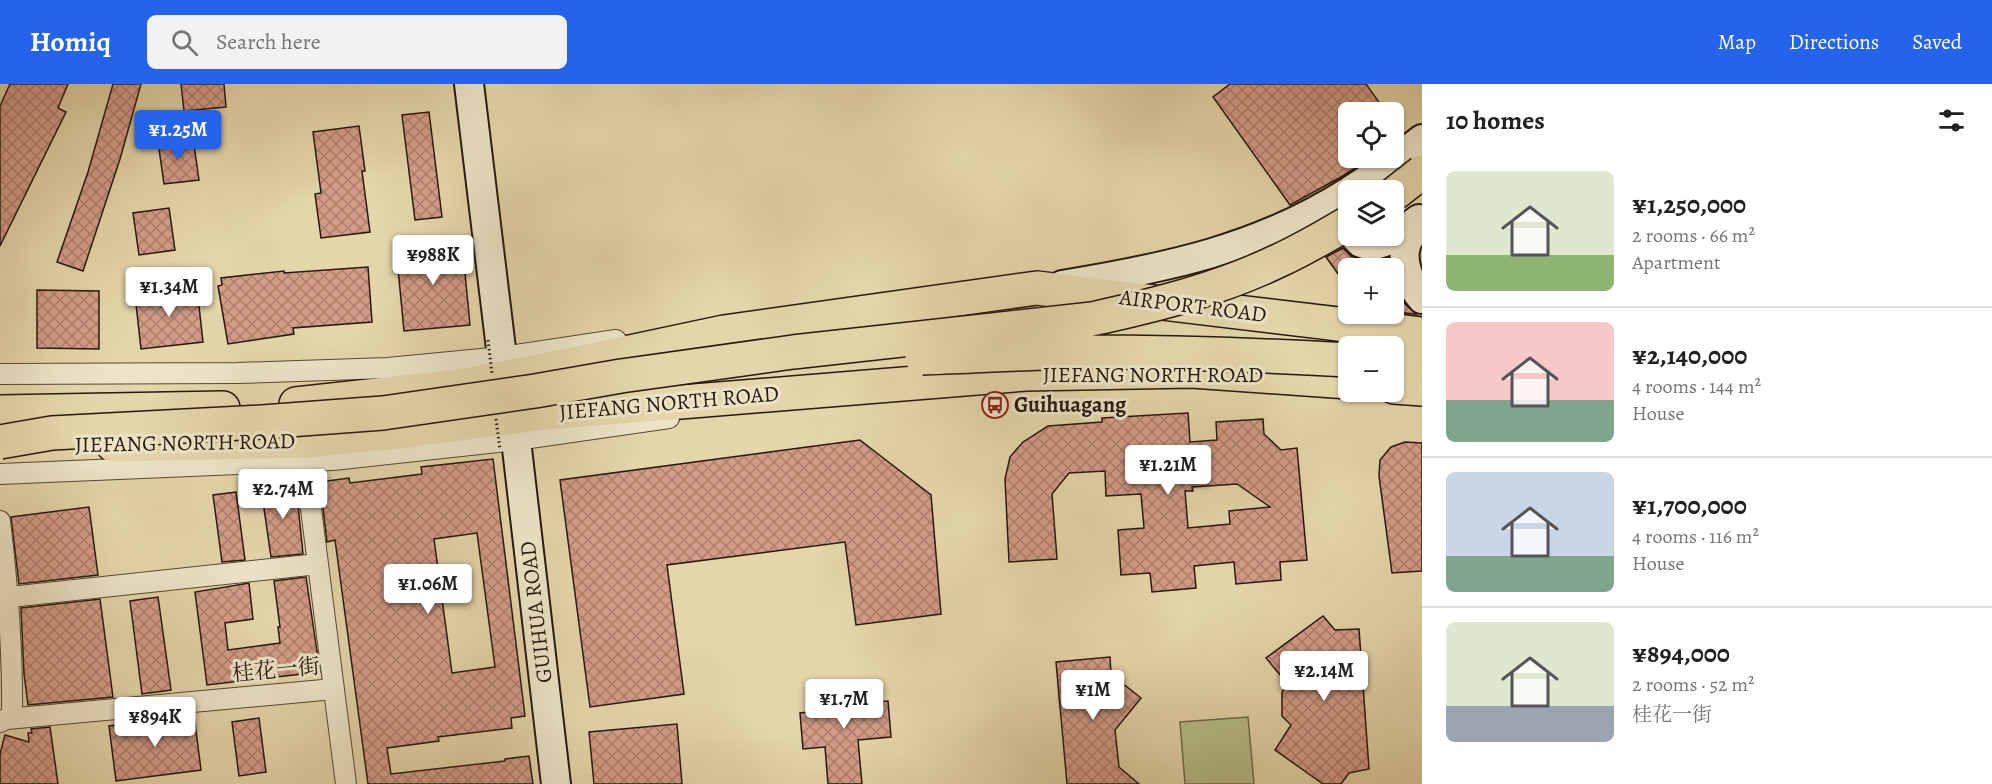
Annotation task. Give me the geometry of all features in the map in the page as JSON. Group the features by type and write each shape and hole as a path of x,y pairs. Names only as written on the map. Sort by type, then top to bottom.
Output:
{"highway":[{"path":"1396,180 1422,172"},
{"path":"0,444 52,433 273,422 383,413 793,352 1041,326 1114,314 1185,296 1279,261 1338,229"},
{"path":"1037,288 1055,305 1066,321 1072,338 1071,357 1059,373"},
{"name":"AIRPORT ROAD","path":"1037,288 1347,327 1422,334"},
{"name":"JIEFANG NORTH ROAD","path":"0,412 214,409 349,399 470,384 560,367 680,340 777,324 1037,288"},
{"path":"1338,372 1325,368 1322,356 1324,345 1337,330 1347,327"},
{"path":"621,376 871,360 1070,353 1215,353 1338,373"},
{"path":"1404,364 1422,365"},
{"name":"JIEFANG NORTH ROAD","path":"0,444 306,441 546,413 916,382 1059,373 1192,371 1338,374"},
{"path":"1404,388 1422,389"}],"main road":[{"path":"469,84 502,357"},
{"path":"1373,180 1422,139"},
{"path":"1037,288 1165,267 1234,248 1338,201"},
{"path":"1404,229 1422,217"},
{"path":"1422,222 1406,245 1404,257 1408,273 1422,299"},
{"path":"546,413 645,385 695,375 900,351"},
{"name":"GUIHUA ROAD","path":"516,440 556,784"}],"street":[{"path":"0,374 237,373 400,367 502,357 633,338 680,340"},
{"path":"0,474 305,462 374,456 516,440 916,382"},
{"path":"305,462 346,784"},
{"path":"0,521 9,596 13,668 12,716 3,721"},
{"path":"19,596 318,564"},
{"name":"桂花一街","path":"3,721 334,689"}],"green space":[{"path":"1248,717 1254,784 1185,784 1180,722"}],"building":[{"path":"10,84 68,84 58,108 66,112 0,246 0,106"},
{"path":"113,84 141,84 120,159 83,271 57,262 88,172"},
{"path":"181,84 224,84 226,107 184,111"},
{"path":"1230,84 1366,84 1379,102 1338,102 1338,168 1355,168 1290,205 1213,97"},
{"path":"429,112 442,217 415,220 402,115"},
{"path":"359,126 370,232 321,238 315,194 321,193 313,132"},
{"path":"193,138 199,180 164,184 158,142"},
{"path":"169,208 175,250 139,255 133,213"},
{"path":"462,242 470,325 404,331 396,248"},
{"path":"1343,248 1357,258 1338,258 1338,274 1326,257"},
{"path":"368,267 372,322 293,328 294,334 228,344 218,286 222,285 221,278 284,271 284,273"},
{"path":"197,288 203,342 141,349 135,295"},
{"path":"37,290 99,291 99,349 37,348"},
{"path":"1404,302 1405,304 1416,314 1404,313"},
{"path":"1188,413 1190,442 1217,440 1216,422 1263,419 1264,434 1281,450 1297,448 1307,560 1280,562 1281,580 1236,584 1234,562 1194,566 1196,588 1152,592 1150,573 1121,575 1118,530 1144,528 1141,494 1106,496 1105,471 1069,473 1052,494 1057,559 1009,562 1005,479 1010,457 1023,442 1048,426 1102,422 1102,418","holes":["1237,484 1270,507 1229,511 1230,524 1188,528 1185,491 1193,491 1192,487"]},
{"path":"860,440 931,495 941,614 856,625 845,542 667,565 684,694 590,707 560,480"},
{"path":"1405,442 1422,443 1422,571 1392,573 1379,476 1380,460 1391,447"},
{"path":"493,459 525,716 511,718 512,728 438,737 439,741 387,748 391,774 505,761 505,759 529,756 533,784 368,784 335,540 327,542 320,482 349,478 350,483 422,474 421,467","holes":["477,533 495,667 452,673 434,539"]},
{"path":"294,483 303,554 271,557 261,488"},
{"path":"236,492 245,560 222,562 213,495"},
{"path":"89,507 98,575 19,584 11,517"},
{"path":"306,577 320,672 207,685 195,592 249,583 253,619 225,623 228,650 280,643 274,581"},
{"path":"158,597 171,690 142,694 130,601"},
{"path":"100,599 113,697 28,705 21,608"},
{"path":"1323,616 1335,630 1359,629 1369,769 1349,773 1341,784 1323,784 1275,750 1291,725 1282,716 1282,693 1286,682 1266,658"},
{"path":"1110,657 1111,674 1141,698 1115,730 1119,767 1139,784 1067,784 1056,662"},
{"path":"857,682 858,704 888,701 891,737 858,740 862,784 828,784 825,747 803,749 800,713 820,711 819,686"},
{"path":"194,715 201,770 116,781 109,726"},
{"path":"259,718 266,772 239,776 232,722"},
{"path":"677,724 682,784 594,784 589,732"},
{"path":"50,727 58,784 0,784 0,754 5,735 29,742 28,733 32,733 31,729"}],"place":[{"name":"Guihuagang","path":"995,405"}]}
